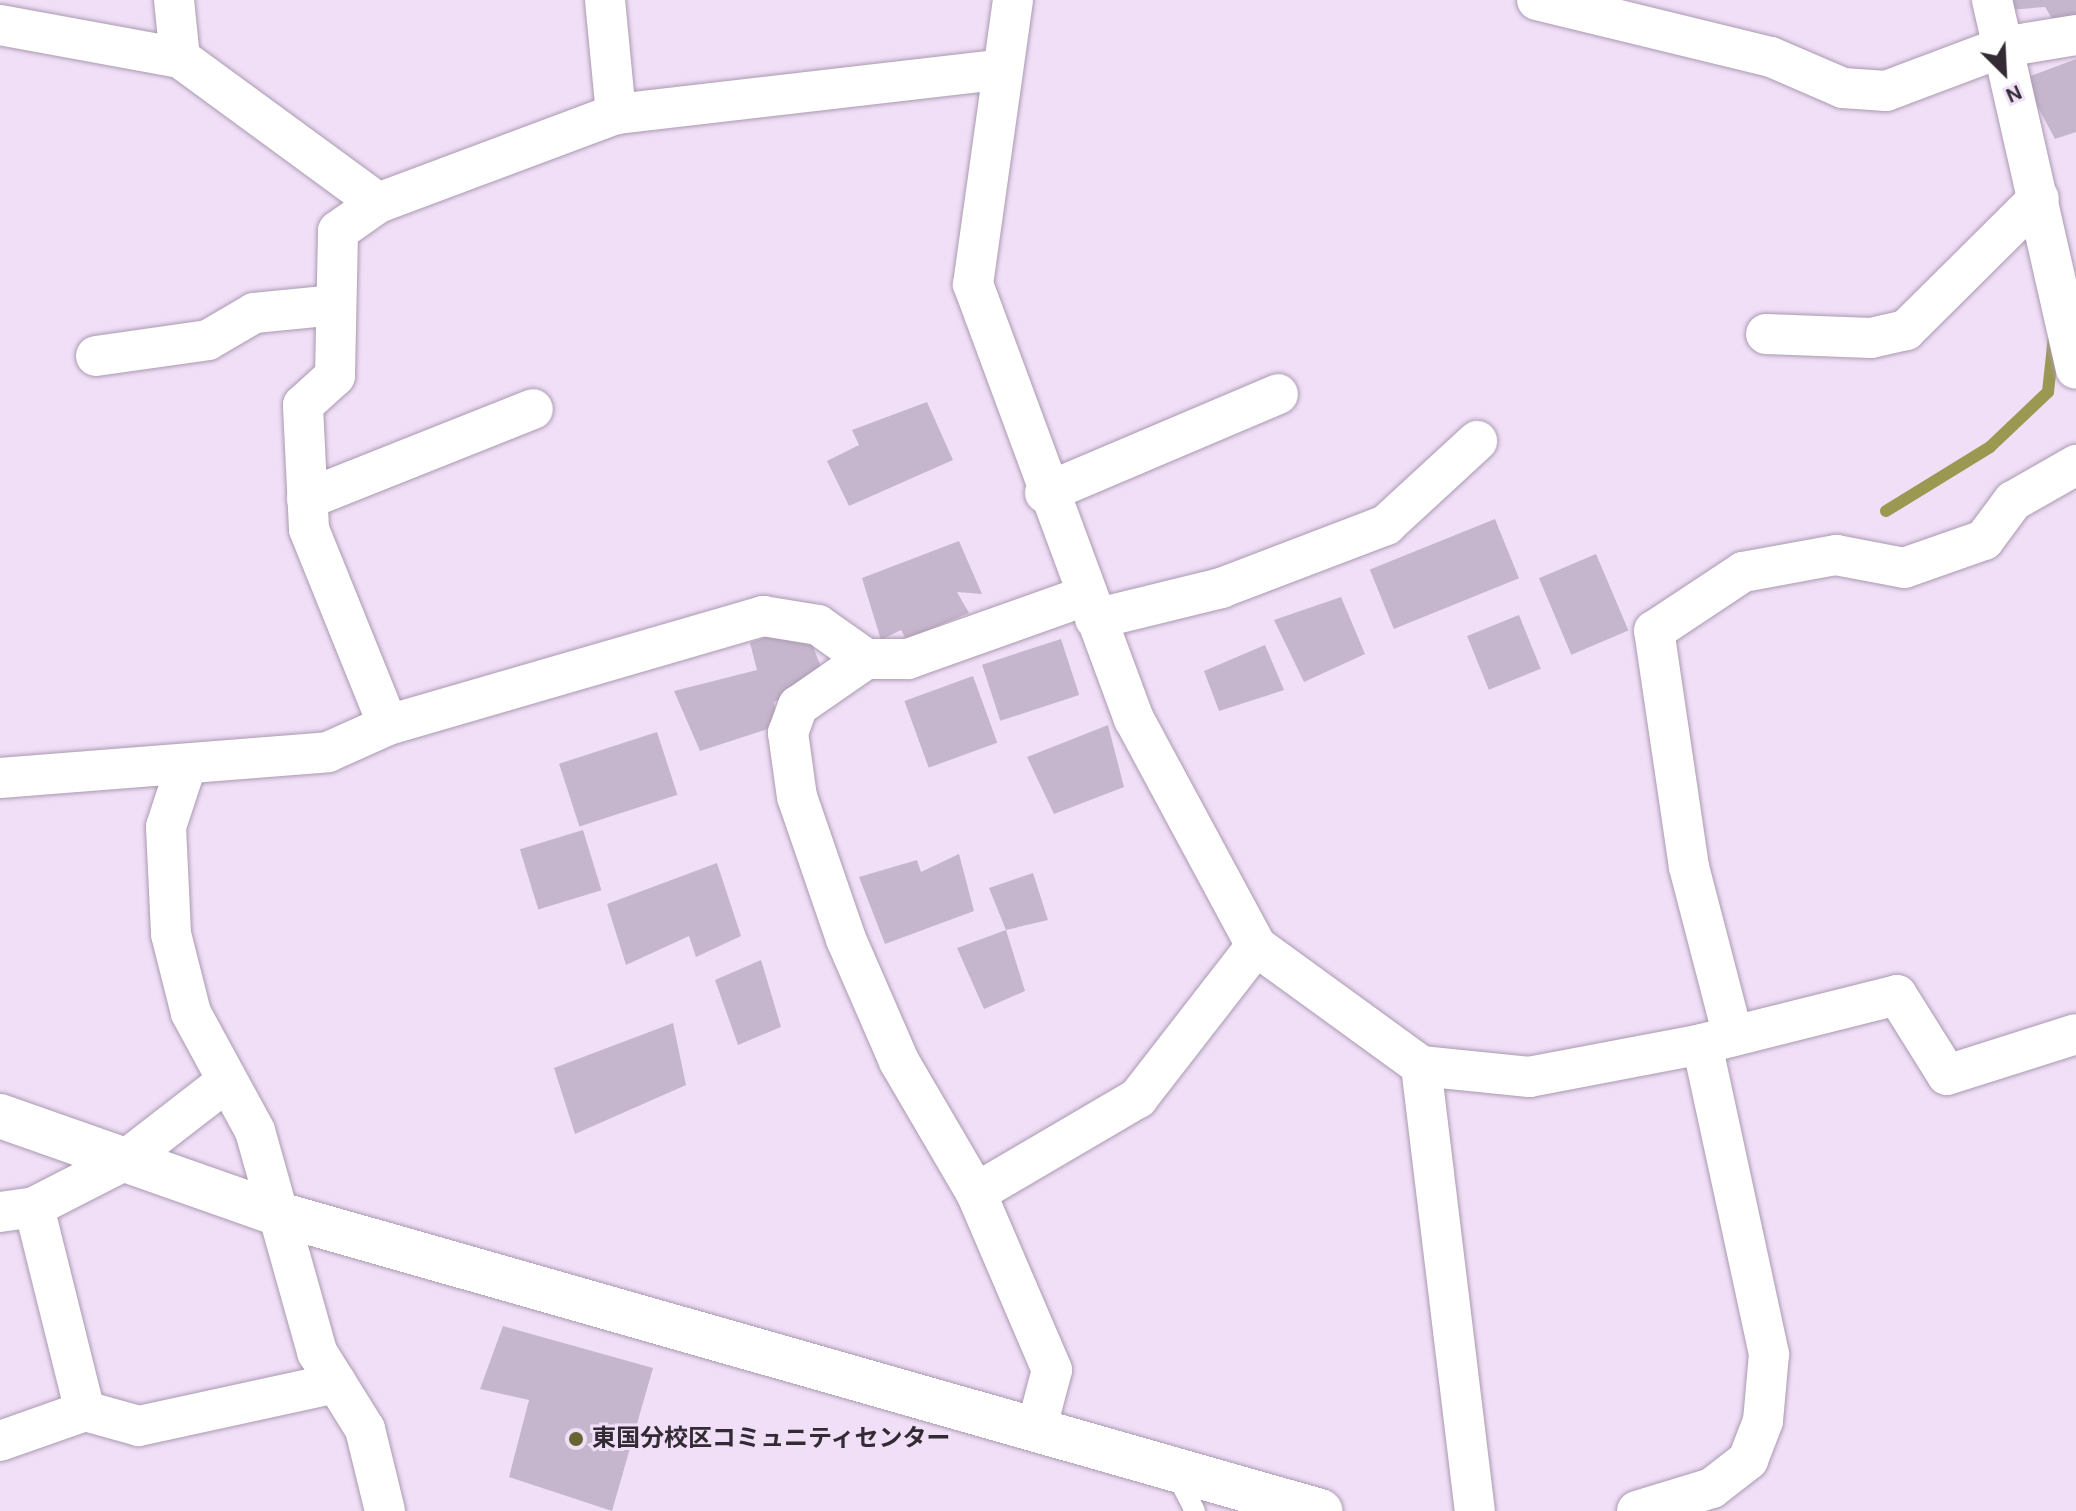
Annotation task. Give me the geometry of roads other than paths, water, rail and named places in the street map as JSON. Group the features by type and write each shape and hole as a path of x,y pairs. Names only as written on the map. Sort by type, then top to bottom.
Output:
{"street":[{"path":"174,0 180,58"},
{"path":"605,0 616,114"},
{"path":"1013,0 999,70 973,284 1045,493 1134,719 1256,946 1421,1066 1529,1077 1717,1040 1897,995 1947,1075 2076,1034"},
{"path":"1992,0 2039,198 2063,239 2076,369"},
{"path":"1543,1 1771,57 1843,88 1886,91 2003,47 2076,35"},
{"path":"0,25 180,58 378,203"},
{"path":"388,725 330,593 307,499 303,405 335,376 338,231 378,203 616,114 999,70"},
{"path":"1766,334 1871,338 1906,330 2039,198"},
{"path":"96,356 208,340 254,313 336,305"},
{"path":"1045,493 1278,394"},
{"path":"307,499 533,409"},
{"path":"1036,1430 1052,1370 976,1193 899,1061 846,939 797,797 788,733 798,706 866,659 908,659 1090,607 1221,588 1386,525 1477,441"},
{"path":"1637,1511 1712,1488 1748,1460 1763,1421 1769,1354 1689,867 1654,631 1743,572 1836,555 1904,568 1984,540 2013,501 2076,465"},
{"path":"0,778 186,766 328,752 388,725 763,616 818,625 866,659"},
{"path":"186,766 166,827 171,934 191,1013 255,1131 317,1352 365,1429 385,1511"},
{"path":"976,1193 1138,1098 1256,946"},
{"path":"1421,1066 1475,1511"},
{"path":"85,1411 17,1210 124,1161 227,1081"},
{"path":"0,1116 279,1214 1320,1511"},
{"path":"0,1441 85,1411 139,1426 336,1383"}],"lane":[{"path":"1174,1469 1195,1511"}],"waterway":[{"path":"1886,511 1990,447 2048,392 2054,337"}],"place":[{"name":"東国分校区コミュニティセンター","path":"576,1439"}]}
